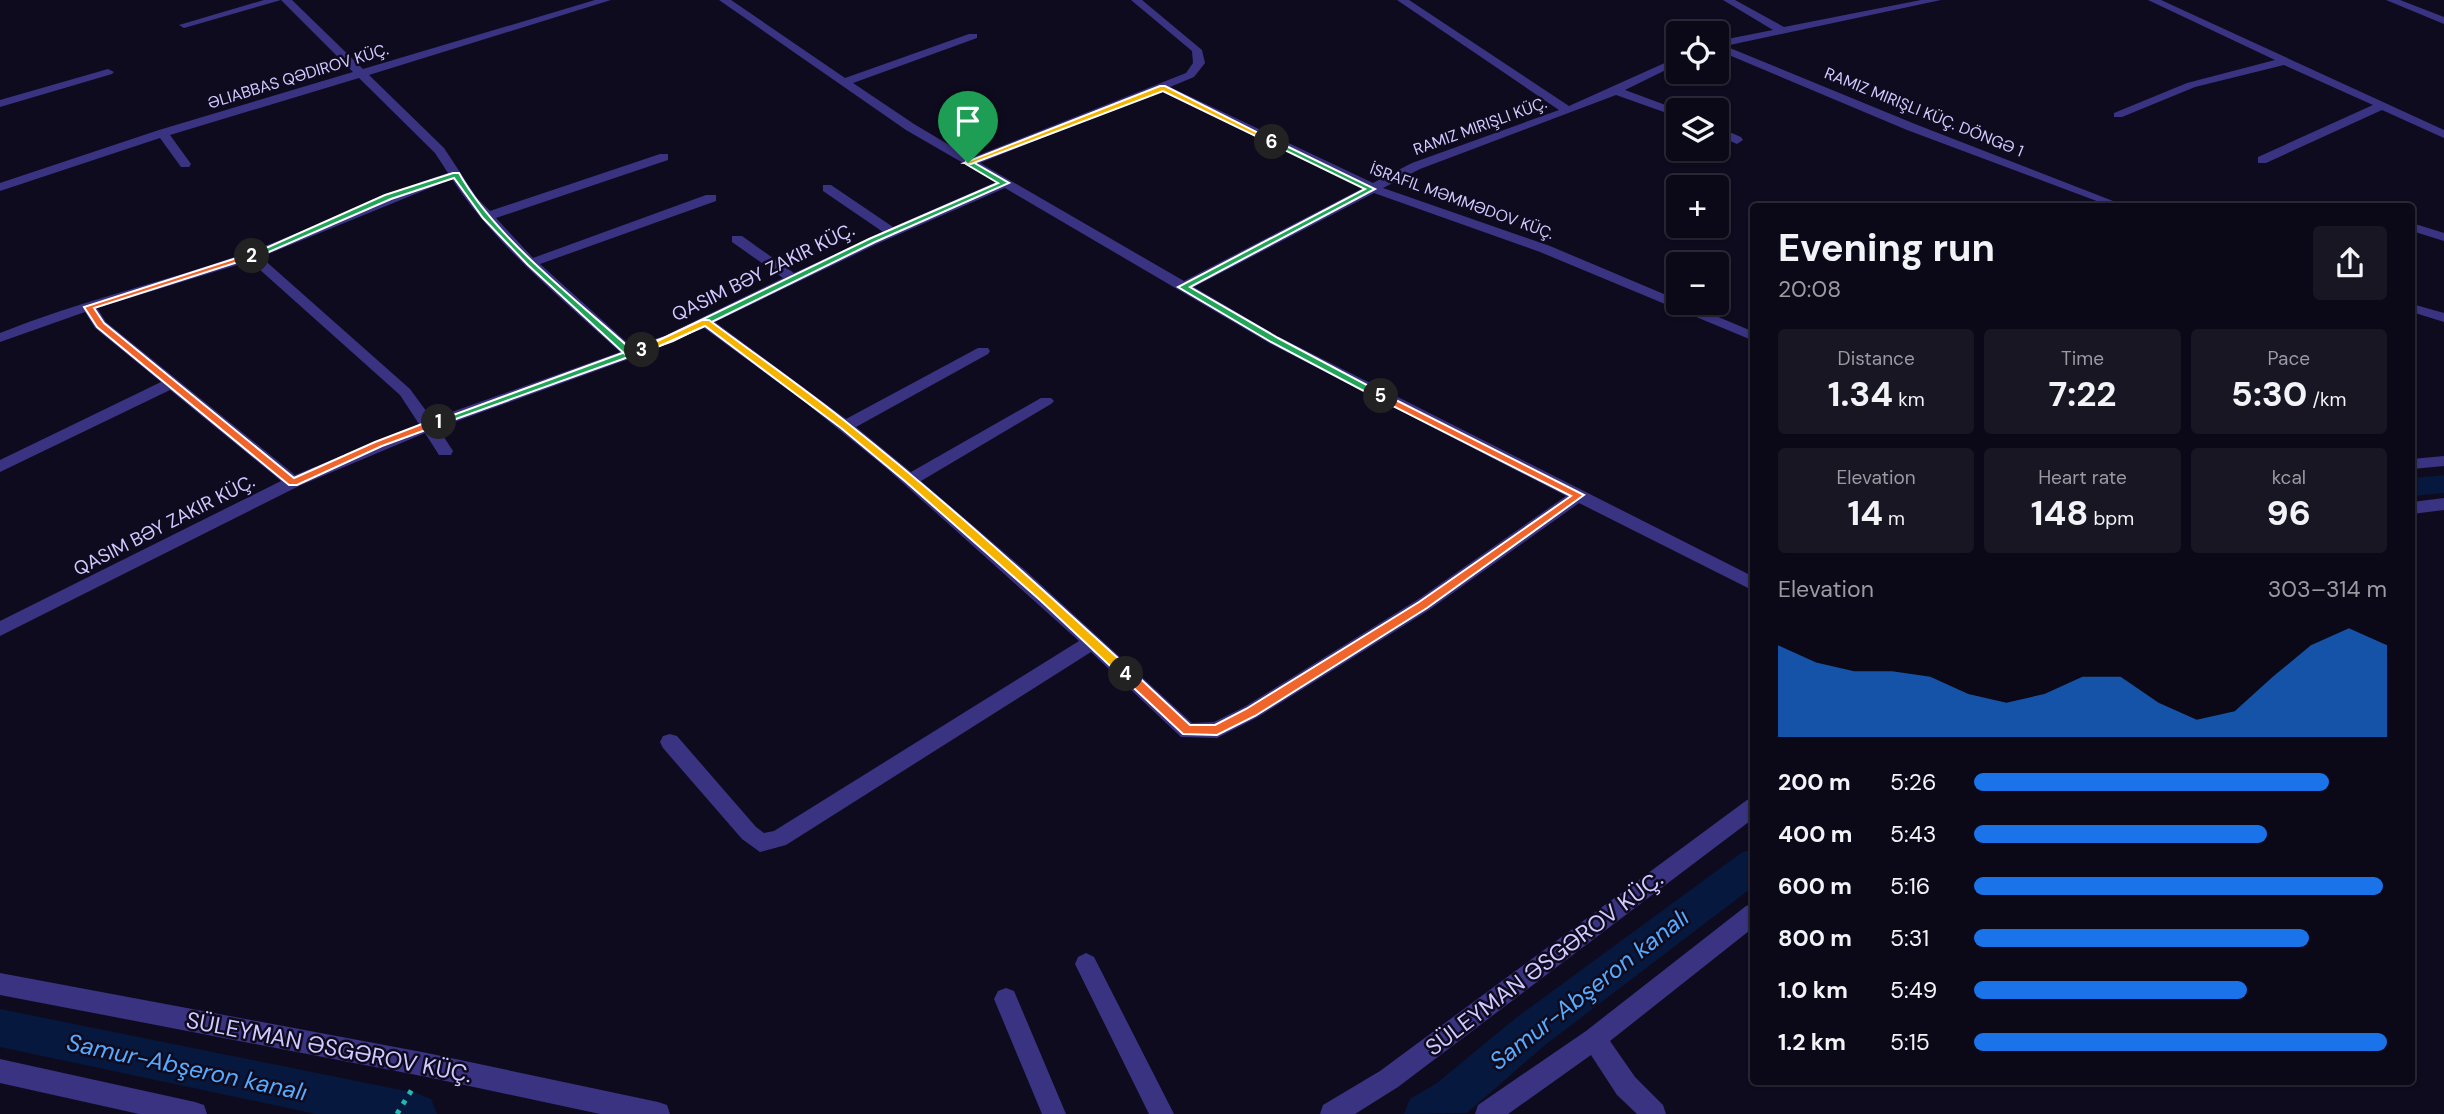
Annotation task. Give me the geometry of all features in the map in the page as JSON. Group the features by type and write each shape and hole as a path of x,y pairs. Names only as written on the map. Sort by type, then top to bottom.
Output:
{"street":[{"path":"184,24 276,0"},
{"path":"286,0 440,151 462,187 531,263 632,355"},
{"name":"ƏLIABBAS QƏDIROV KÜÇ.","path":"0,187 163,133 606,0"},
{"path":"724,0 968,163 1183,287 1333,372 1750,583"},
{"path":"968,163 1163,88 1190,75 1199,63 1197,50 1136,0"},
{"path":"1402,0 1568,111"},
{"path":"1728,0 1781,30"},
{"path":"1729,42 1936,0"},
{"path":"2153,0 2444,134"},
{"path":"2391,0 2444,21"},
{"path":"844,82 973,36"},
{"name":"RAMIZ MIRIŞLI KÜÇ. DÖNGƏ 1","path":"1729,50 1923,131 2112,203"},
{"path":"2118,115 2191,85 2285,61"},
{"name":"RAMIZ MIRIŞLI KÜÇ.","path":"1183,287 1416,166 1568,111 1617,91 1666,66"},
{"path":"0,104 108,72"},
{"name":"İSRAFIL MƏMMƏDOV KÜÇ.","path":"1163,88 1371,189 1545,249 1750,335"},
{"path":"1617,91 1666,109"},
{"path":"2262,160 2381,106"},
{"path":"163,133 185,164"},
{"path":"1729,136 1737,140"},
{"path":"486,216 664,157"},
{"path":"0,318 5,336 251,256 388,197 456,174"},
{"path":"0,629 293,482 429,425 632,355 892,232 1005,183"},
{"path":"827,188 892,232"},
{"path":"531,263 711,198"},
{"path":"2415,228 2444,237"},
{"path":"737,239 793,279"},
{"path":"251,256 405,392 445,452"},
{"path":"89,307 100,325 293,482"},
{"path":"2415,309 2444,318"},
{"path":"705,322 845,426 910,480 1188,731 1217,730 1251,712 1423,605 1579,495"},
{"path":"845,426 983,351"},
{"path":"0,467 172,383"},
{"path":"910,480 1046,401"},
{"path":"2415,464 2444,461"},
{"path":"2415,508 2444,504"},
{"path":"670,742 761,843 779,839 1092,642"},
{"name":"SÜLEYMAN ƏSGƏROV KÜÇ.","path":"1332,1114 1390,1079 1750,809"},
{"path":"1487,1114 1594,1039 1750,916"},
{"path":"1086,964 1162,1114"},
{"name":"SÜLEYMAN ƏSGƏROV KÜÇ.","path":"0,984 428,1065 658,1114"},
{"path":"1006,999 1054,1114"},
{"path":"1594,1039 1626,1086 1654,1114"},
{"path":"0,1071 195,1114"}],"waterway":[{"name":"Samur-Abşeron kanalı","path":"2415,487 2444,484"},
{"name":"Samur-Abşeron kanalı","path":"1425,1114 1452,1098 1531,1031 1750,867"},
{"name":"Samur-Abşeron kanalı","path":"0,1028 416,1114"}],"route":[{"path":"968,163 1005,183 872,241 632,355 429,425 293,482 100,325 92,316 89,307 251,256 354,214 388,197 456,174 462,187 486,216 531,263 632,355 705,322 845,426 910,480 1044,597 1188,731 1217,730 1251,712 1423,605 1579,495 1333,372 1183,287 1371,189 1163,88 968,163"}]}
